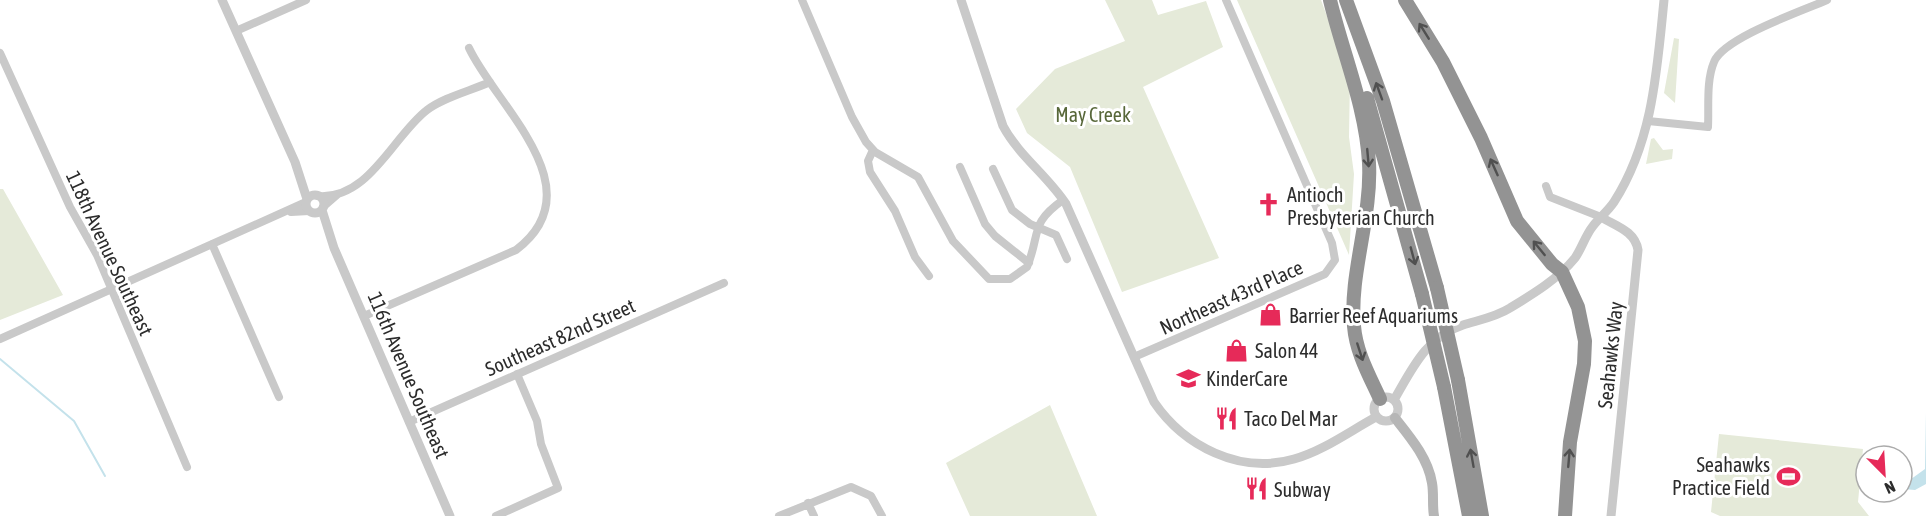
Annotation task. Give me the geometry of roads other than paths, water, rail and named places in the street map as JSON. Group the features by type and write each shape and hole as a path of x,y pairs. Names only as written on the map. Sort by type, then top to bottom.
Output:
{"highway":[{"path":"1331,0 1376,129 1422,294 1444,387 1469,516"},
{"path":"1331,0 1365,128 1369,164 1367,207 1353,325 1358,351 1380,399"},
{"path":"1346,0 1383,101 1437,288 1458,380 1482,516"},
{"path":"1405,0 1443,62 1481,138 1517,221 1552,264 1562,272 1578,308 1585,341 1570,442 1565,516"}],"main road":[{"path":"1395,418 1412,439 1428,469 1432,483 1434,516"}],"street":[{"name":"116th Avenue Southeast","path":"222,0 334,248 450,516"},
{"path":"236,31 306,0"},
{"path":"802,0 852,117 873,150 918,177 953,241 989,279 1010,279 1019,275 1029,263 1041,218 1063,200"},
{"path":"961,0 1003,126 1013,143 1063,200 1154,402 1171,423 1194,443 1224,457 1266,463 1294,459 1376,417"},
{"name":"Northeast 43rd Place","path":"1134,357 1325,274 1335,260 1332,243 1226,0"},
{"path":"1394,400 1419,354 1442,335 1461,325 1507,310 1562,272 1625,184 1648,121 1655,89 1664,0"},
{"path":"1648,121 1708,128 1711,71 1720,52 1734,42 1808,4 1827,0"},
{"path":"364,316 516,250 530,239 543,217 547,201 545,176 521,124 490,82 469,48"},
{"name":"118th Avenue Southeast","path":"0,53 70,207 97,255 110,291 188,468"},
{"path":"0,339 212,244 344,190 366,178 426,110 490,82"},
{"path":"873,150 868,160 870,171 895,211 915,257 929,276"},
{"path":"960,167 985,224 995,236 1029,263"},
{"path":"993,169 1012,210 1023,220 1056,235 1067,258"},
{"path":"1546,186 1550,197 1601,217"},
{"path":"312,202 323,209 344,190"},
{"name":"116th Avenue Southeast","path":"312,202 323,200 323,209 334,248"},
{"name":"Seahawks Way","path":"1601,217 1628,231 1634,238 1638,250 1611,516"},
{"path":"212,244 279,397"},
{"name":"Southeast 82nd Street","path":"409,422 724,283"},
{"path":"496,516 558,488 541,444 537,421 517,374"},
{"path":"1387,397 1394,400 1398,407 1395,418 1383,422 1376,417 1373,410 1380,399 1387,397"},
{"path":"779,516 845,488 858,489 871,496 882,516"},
{"path":"808,503 814,516"}],"water":[{"path":"1926,412 1926,484 1914,490 1914,477 1925,469"}],"waterway":[{"path":"0,359 74,421 105,476"}],"place":[{"name":"Antioch Presbyterian Church","path":"1269,205"},
{"name":"Barrier Reef Aquariums","path":"1271,315"},
{"name":"Salon 44","path":"1237,350"},
{"name":"KinderCare","path":"1188,378"},
{"name":"Taco Del Mar","path":"1226,418"},
{"name":"Seahawks Practice Field","path":"1788,476"},
{"name":"Subway","path":"1256,489"}],"park label":[{"name":"May Creek","path":"1093,114"}]}
